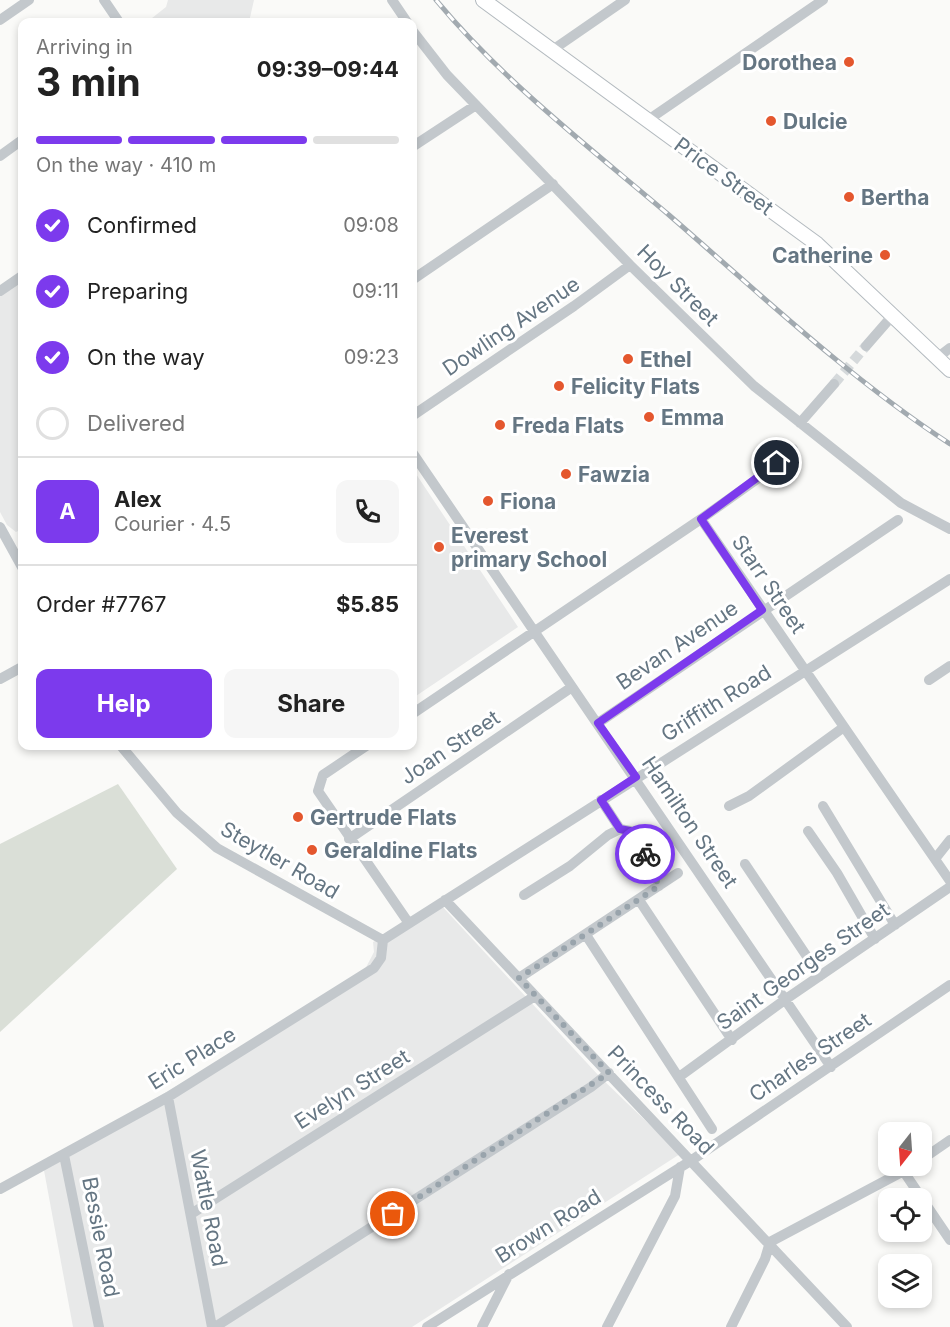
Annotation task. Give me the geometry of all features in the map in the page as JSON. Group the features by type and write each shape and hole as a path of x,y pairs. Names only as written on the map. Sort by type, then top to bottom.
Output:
{"street":[{"path":"0,20 29,0"},
{"path":"104,0 116,18"},
{"path":"392,0 400,18"},
{"name":"Price Street","path":"483,0 817,244 950,370"},
{"path":"551,51 626,0"},
{"path":"648,120 824,0"},
{"name":"Hoy Street","path":"417,38 430,58 630,265 759,390 901,503 950,530"},
{"path":"417,144 476,105"},
{"path":"0,156 18,143"},
{"path":"417,277 553,184"},
{"name":"Dowling Avenue","path":"417,413 574,306 630,265"},
{"path":"0,291 18,279"},
{"path":"866,346 893,315"},
{"path":"937,358 950,348"},
{"path":"800,423 834,384"},
{"path":"417,711 701,519 760,477 794,449"},
{"name":"Hamilton Street","path":"417,459 636,777 831,1067"},
{"name":"Starr Street","path":"701,519 950,881"},
{"name":"Bevan Avenue","path":"598,723 898,520"},
{"path":"0,526 18,550"},
{"name":"Griffith Road","path":"383,940 950,579"},
{"path":"928,680 950,666"},
{"path":"0,679 18,669"},
{"name":"Joan Street","path":"349,839 572,687"},
{"path":"729,806 749,796 844,727"},
{"name":"Steytler Road","path":"124,750 177,813 217,848 383,940"},
{"path":"360,750 319,780 320,796 408,922"},
{"path":"601,800 620,829"},
{"path":"823,806 895,925"},
{"path":"524,895 570,866 608,835 620,829 630,831 634,836 654,871 659,886"},
{"path":"808,831 837,873 875,939"},
{"path":"935,859 950,840"},
{"path":"744,864 820,976"},
{"path":"519,978 678,873"},
{"name":"Saint Georges Street","path":"679,1077 786,999 950,887"},
{"name":"Princess Road","path":"445,900 770,1242 835,1322 847,1327"},
{"path":"639,900 732,1040"},
{"path":"586,935 712,1129"},
{"name":"Eric Place","path":"0,1189 168,1097 374,968 381,958 383,940"},
{"name":"Charles Street","path":"692,1161 950,985"},
{"name":"Evelyn Street","path":"191,1214 535,996"},
{"path":"213,1327 609,1073"},
{"name":"Wattle Road","path":"168,1097 213,1327"},
{"path":"932,1152 950,1140"},
{"name":"Bessie Road","path":"64,1155 99,1327"},
{"name":"Brown Road","path":"427,1327 692,1161"},
{"path":"607,1327 675,1196 680,1167"},
{"path":"730,1327 765,1258 770,1242 896,1176"},
{"path":"913,1176 950,1240"},
{"path":"482,1327 509,1274"}],"shaded area":[{"path":"168,0 254,0 250,18 152,18 166,7"},
{"path":"18,282 18,531 16,532 7,525 0,512 0,295"},
{"name":"Everest primary School","path":"417,476 518,627 417,695"},
{"path":"118,784 177,869 0,1032 0,844"},
{"path":"441,905 599,1076 680,1154 412,1327 73,1327 43,1165 361,977 374,952 373,942"}],"tunnel":[{"path":"834,384 866,346"}],"railway":[{"path":"436,0 462,30 518,86 771,305 876,391 950,444"}],"way so far":[{"path":"393,1214 591,1087 609,1073 519,978 659,886 645,854"}],"place":[{"name":"Dorothea","path":"849,62"},
{"name":"Dulcie","path":"771,121"},
{"name":"Bertha","path":"849,197"},
{"name":"Catherine","path":"885,255"},
{"name":"Ethel","path":"628,359"},
{"name":"Felicity Flats","path":"559,386"},
{"name":"Emma","path":"649,417"},
{"name":"Freda Flats","path":"500,425"},
{"name":"Fawzia","path":"566,474"},
{"name":"Fiona","path":"488,501"},
{"name":"Everest primary School","path":"439,547"},
{"name":"Gertrude Flats","path":"298,817"},
{"name":"Geraldine Flats","path":"312,850"}],"route":[{"path":"645,854 630,831 620,829 601,800 636,777 598,723 762,610 701,519 777,463"}]}
